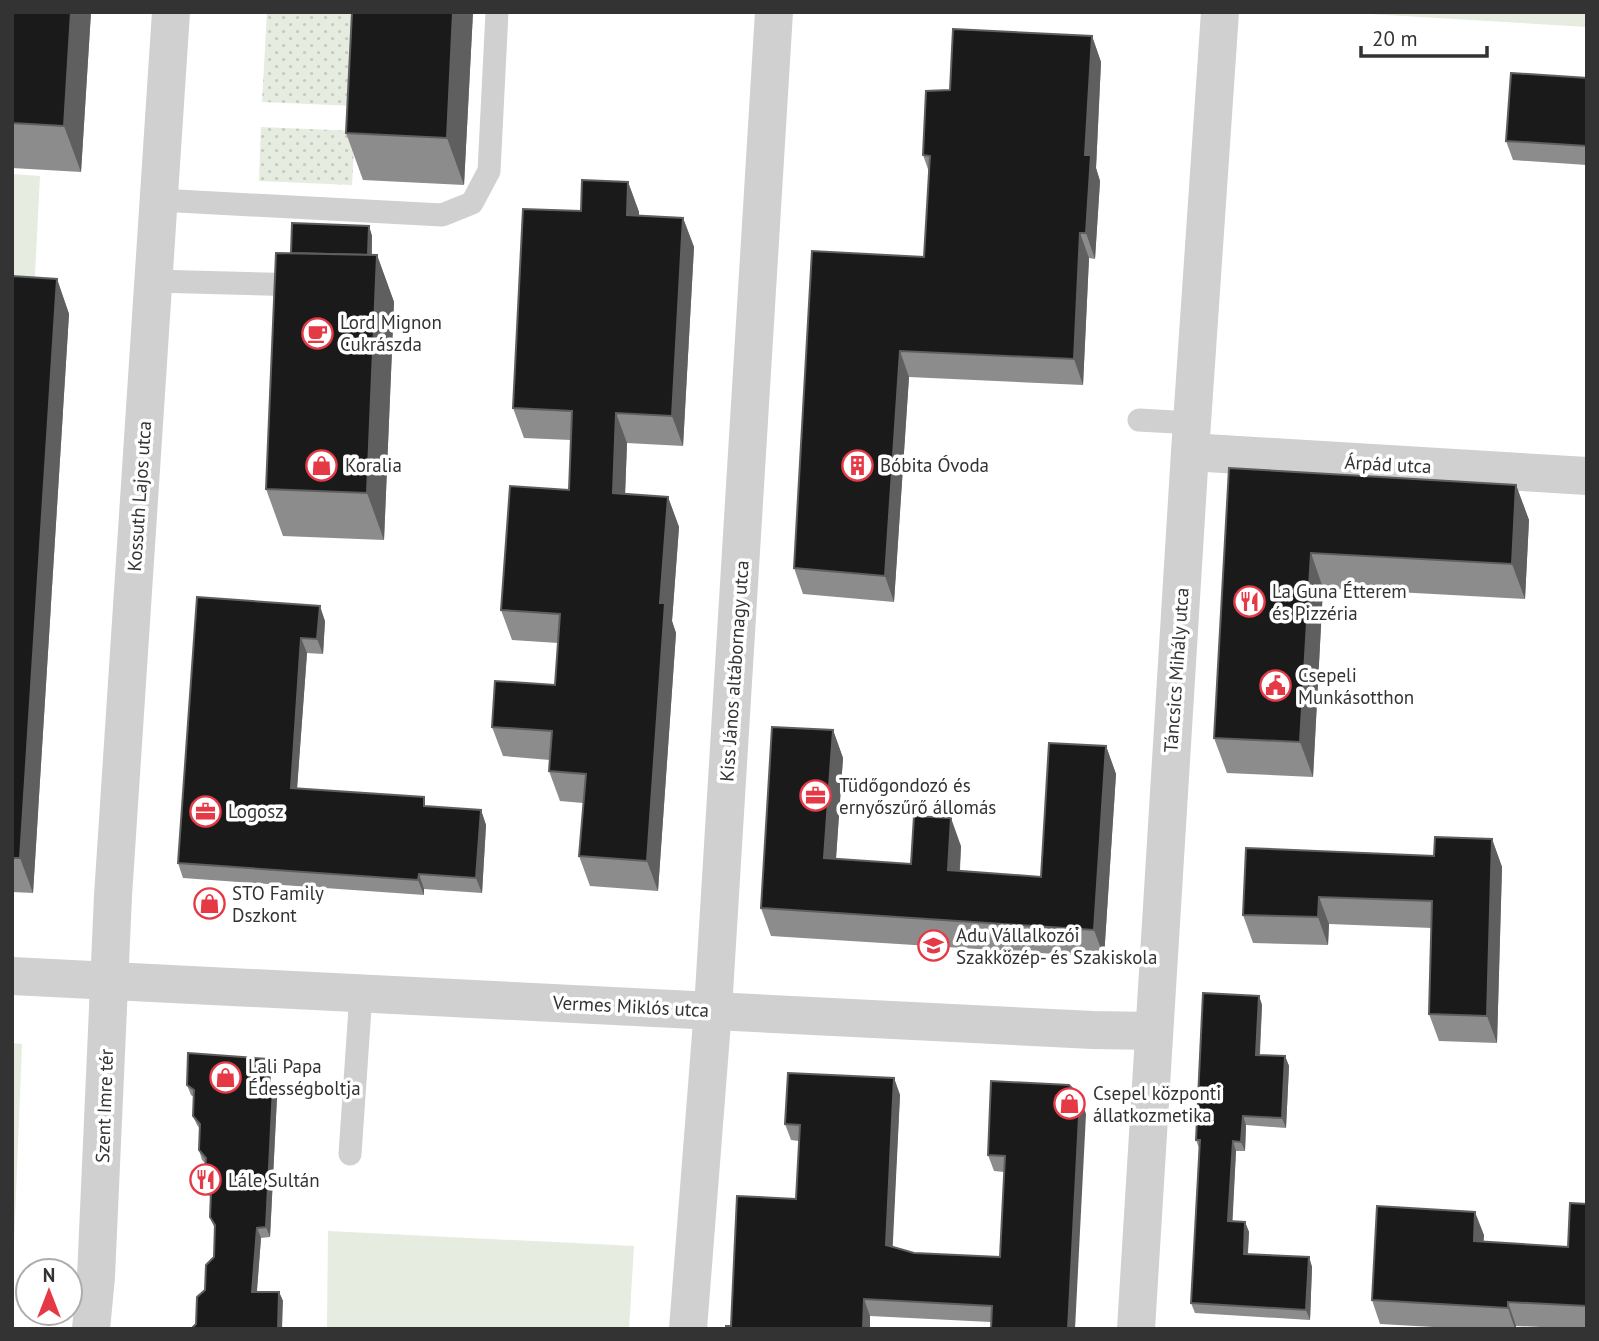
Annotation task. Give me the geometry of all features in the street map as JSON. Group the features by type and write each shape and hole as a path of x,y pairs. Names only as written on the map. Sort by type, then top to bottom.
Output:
{"street":[{"name":"Kossuth Lajos utca","path":"109,981 171,12"},
{"name":"Kiss János altábornagy utca","path":"688,1329 713,1009 774,12"},
{"name":"Táncsics Mihály utca","path":"1136,1329 1220,12"},
{"name":"Árpád utca","path":"1191,438 1587,476"},
{"path":"12,976 109,981"},
{"name":"Vermes Miklós utca","path":"109,981 1153,1031"},
{"name":"Szent Imre tér","path":"91,1329 96,1277 109,981"}],"lane":[{"path":"159,200 442,215 472,203 489,171 498,12"},
{"path":"153,281 323,286"},
{"path":"1139,420 1191,438"},
{"path":"350,1154 361,994"}],"shaded area":[{"path":"267,12 361,12 357,106 262,102"},
{"path":"1587,12 1587,27 1370,14"},
{"path":"261,127 355,131 352,185 259,181"},
{"path":"12,174 40,176 33,314 12,313"},
{"path":"12,1043 22,1044 12,1293"},
{"path":"328,1231 634,1246 629,1329 327,1329"}],"building":[{"path":"12,12 71,12 64,126 12,123"},
{"path":"352,12 453,12 447,138 346,133"},
{"path":"953,29 1092,36 1085,155 1091,155 1086,233 1080,233 1074,359 900,351 885,576 794,568 812,251 924,257 930,156 923,155 926,91 950,90"},
{"path":"1511,73 1587,78 1587,146 1506,141"},
{"path":"582,180 628,182 627,215 683,218 672,416 616,413 613,493 668,497 660,603 665,603 647,861 579,856 586,774 549,771 552,731 492,727 495,681 555,685 560,614 501,610 510,486 569,490 572,411 513,408 523,209 581,211"},
{"path":"292,223 369,226 368,255 291,253"},
{"path":"276,253 377,255 367,493 266,489"},
{"path":"12,276 57,279 20,858 12,858"},
{"name":"Csepeli Munkásotthon","path":"1229,468 1516,485 1512,564 1311,553 1300,742 1214,738"},
{"path":"197,597 320,606 317,639 301,638 291,788 424,797 424,806 481,810 476,878 419,874 418,880 178,863"},
{"path":"772,727 833,730 824,858 911,864 914,816 951,818 948,870 1041,877 1049,743 1106,746 1094,930 761,908"},
{"path":"1435,837 1492,839 1487,1016 1429,1014 1432,901 1319,897 1318,917 1243,915 1246,848 1434,856"},
{"path":"1203,993 1259,996 1256,1055 1285,1056 1282,1118 1243,1116 1241,1142 1233,1141 1228,1221 1245,1222 1244,1254 1309,1257 1306,1310 1191,1303 1200,1140 1196,1140"},
{"path":"188,1053 268,1059 267,1080 273,1087 266,1227 257,1228 252,1292 279,1292 278,1329 191,1329 196,1324 197,1297 205,1290 206,1265 214,1257 215,1225 210,1217 211,1192 204,1184 206,1158 199,1150 200,1124 193,1116 194,1090 187,1085"},
{"path":"788,1073 894,1078 886,1245 914,1253 1000,1257 1005,1156 988,1155 991,1081 1069,1085 1080,1097 1068,1329 991,1329 992,1306 864,1299 863,1329 726,1329 726,1326 731,1326 737,1196 796,1199 800,1125 785,1124"},
{"path":"1570,1203 1587,1204 1587,1306 1508,1302 1508,1308 1372,1300 1377,1206 1475,1212 1474,1241 1568,1247"}],"place":[{"name":"Lord Mignon Cukrászda","path":"317,333"},
{"name":"Koralia","path":"322,465"},
{"name":"Bóbita Óvoda","path":"857,465"},
{"name":"La Guna Étterem és Pizzéria","path":"1249,602"},
{"name":"Csepeli Munkásotthon","path":"1275,686"},
{"name":"Tüdőgondozó és ernyőszűrő állomás","path":"816,796"},
{"name":"Logosz","path":"205,811"},
{"name":"STO Family Dszkont","path":"209,904"},
{"name":"Adu Vállalkozói Szakközép- és Szakiskola","path":"933,946"},
{"name":"Lali Papa Édességboltja","path":"225,1077"},
{"name":"Csepel központi állatkozmetika","path":"1070,1104"},
{"name":"Lále Sultán","path":"205,1180"}]}
